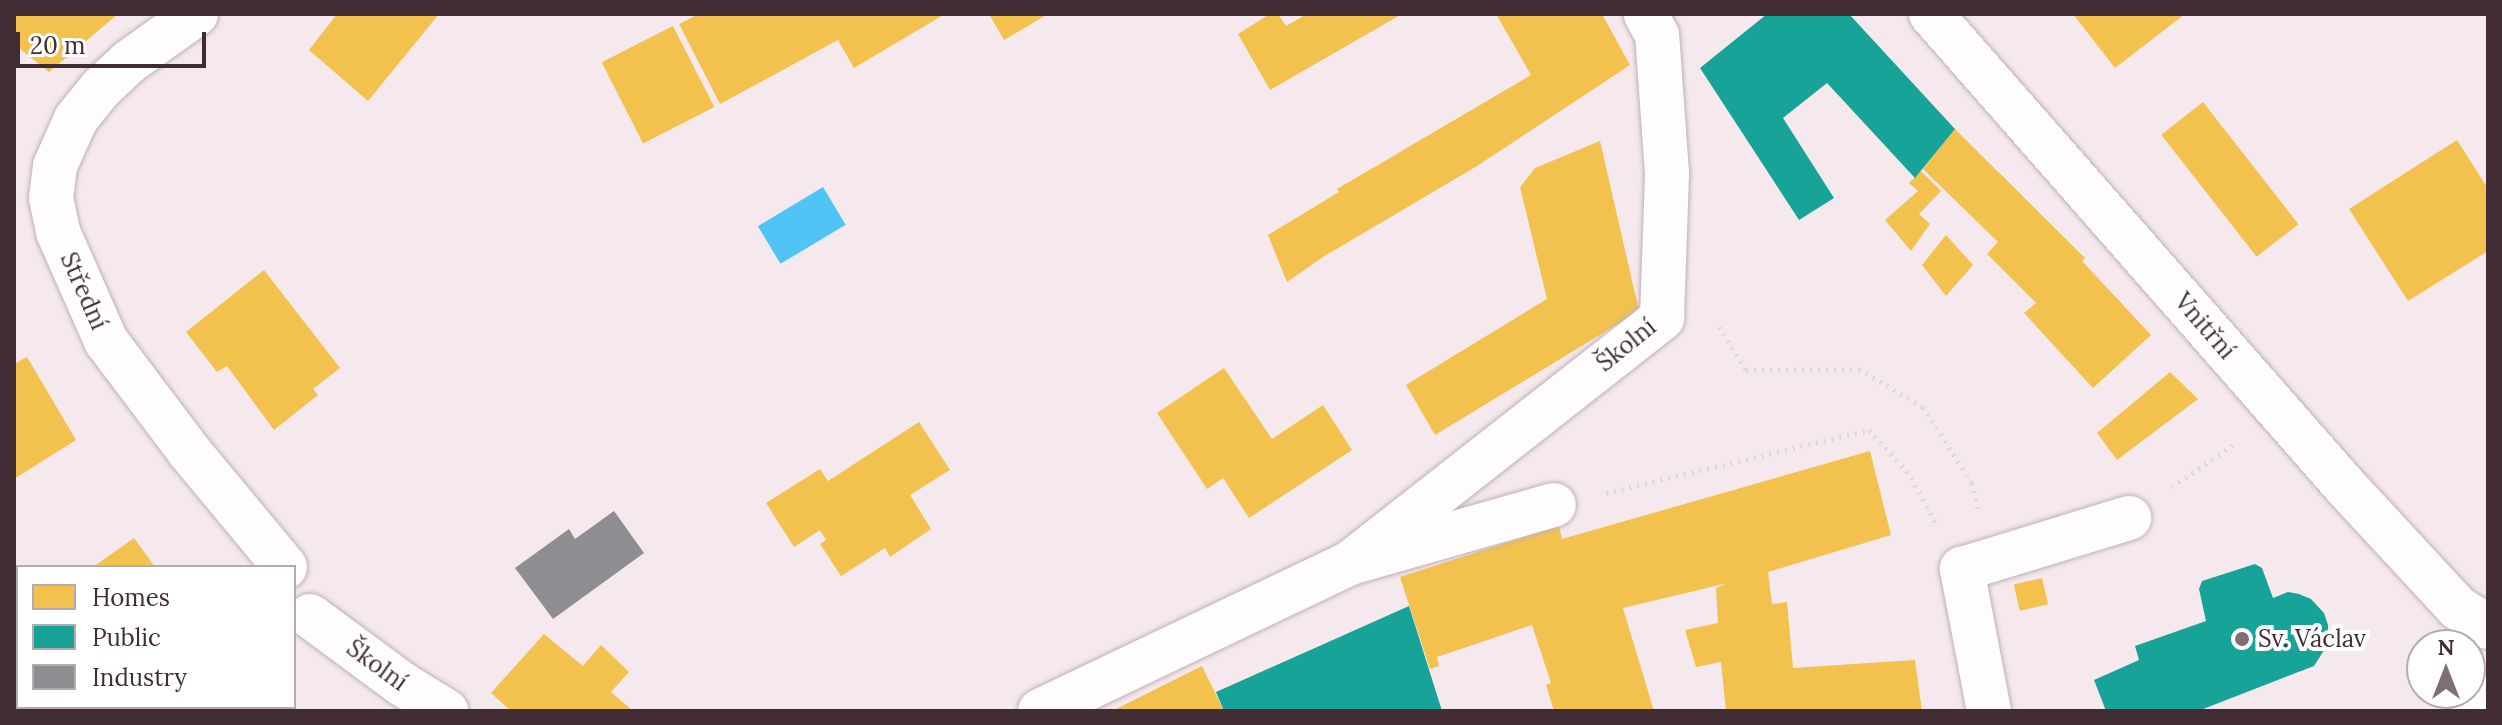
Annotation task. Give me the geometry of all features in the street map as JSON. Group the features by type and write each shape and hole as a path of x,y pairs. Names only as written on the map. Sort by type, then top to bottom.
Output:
{"street":[{"name":"Střední","path":"196,14 129,62 101,88 76,119 55,166 51,198 58,232 106,341 188,450 283,565"},
{"name":"Školní","path":"1350,563 1662,318 1667,173 1657,35 1646,14"},
{"name":"Vnitřní","path":"1931,14 2280,412 2458,608 2488,627"},
{"name":"Školní","path":"1040,711 1350,563 1554,505"},
{"path":"1989,711 1977,564 2129,518"},
{"name":"Školní","path":"299,612 446,711"},
{"path":"2474,711 2488,698"}],"path":[{"path":"1664,264 1697,294 1746,370 1859,369 1923,407 1972,483 1977,564"},
{"path":"2129,518 2280,412"},
{"path":"1554,505 1869,430 1907,471 1977,564"}],"water":[{"path":"823,187 846,225 781,264 758,226"}],"building: Homes":[{"path":"14,14 118,14 49,72 14,44"},
{"path":"337,14 439,14 368,101 309,50"},
{"path":"699,14 945,14 854,68 838,40 720,104 679,24"},
{"path":"989,14 1048,14 1004,40"},
{"path":"1270,14 1278,14 1286,26 1307,14 1402,14 1270,90 1238,34"},
{"path":"1496,14 1602,14 1630,65 1477,166 1323,257 1287,282 1268,235 1339,192 1337,189 1531,75"},
{"path":"2073,14 2185,14 2115,68"},
{"path":"673,26 714,107 643,143 602,62"},
{"path":"2203,102 2298,224 2257,257 2161,135"},
{"path":"1955,129 2085,258 2082,261 2151,335 2093,388 2024,313 2036,303 1987,254 1998,242 1923,169"},
{"path":"2457,140 2488,189 2488,251 2408,301 2349,209"},
{"path":"1600,141 1639,311 1435,435 1406,385 1547,299 1520,187 1535,168"},
{"path":"1921,171 1941,191 1919,214 1930,224 1911,251 1885,220 1918,191 1909,183"},
{"path":"1946,235 1973,265 1946,296 1922,265"},
{"path":"264,270 340,368 313,389 318,395 274,430 227,366 217,372 186,332"},
{"path":"27,357 76,440 14,479 14,364"},
{"path":"1224,368 1272,439 1323,405 1352,450 1249,518 1223,478 1207,489 1157,413"},
{"path":"2170,372 2198,399 2117,460 2097,433"},
{"path":"919,422 950,470 910,495 931,529 890,557 885,548 841,576 820,544 826,540 820,530 794,547 766,503 820,469 828,481"},
{"path":"1870,451 1891,535 1768,572 1772,604 1787,602 1793,668 1915,660 1922,711 1726,711 1721,662 1696,667 1685,630 1718,623 1716,588 1728,583 1623,608 1654,711 1554,711 1546,685 1551,683 1532,625 1437,657 1439,666 1430,669 1400,577 1559,526 1562,539"},
{"path":"134,538 154,565 96,565"},
{"path":"2042,578 2048,604 2020,611 2014,585"},
{"path":"544,634 583,666 601,645 629,672 611,692 633,711 511,711 491,693"},
{"path":"1202,666 1224,711 1112,711"}],"building: Public":[{"path":"1767,14 1849,14 1955,129 1915,178 1827,83 1783,118 1834,198 1799,220 1700,68"},
{"name":"Sv. Václav","path":"2255,564 2262,568 2273,598 2288,592 2299,594 2311,599 2324,613 2328,625 2328,644 2314,666 2198,711 2106,711 2094,680 2139,660 2135,646 2206,621 2199,589 2202,581"},
{"path":"1409,606 1442,711 1224,711 1216,692"}],"building: Industry":[{"path":"614,511 644,553 553,619 515,568 569,529 575,539"}],"place":[{"name":"Sv. Václav","path":"2242,639"}]}
